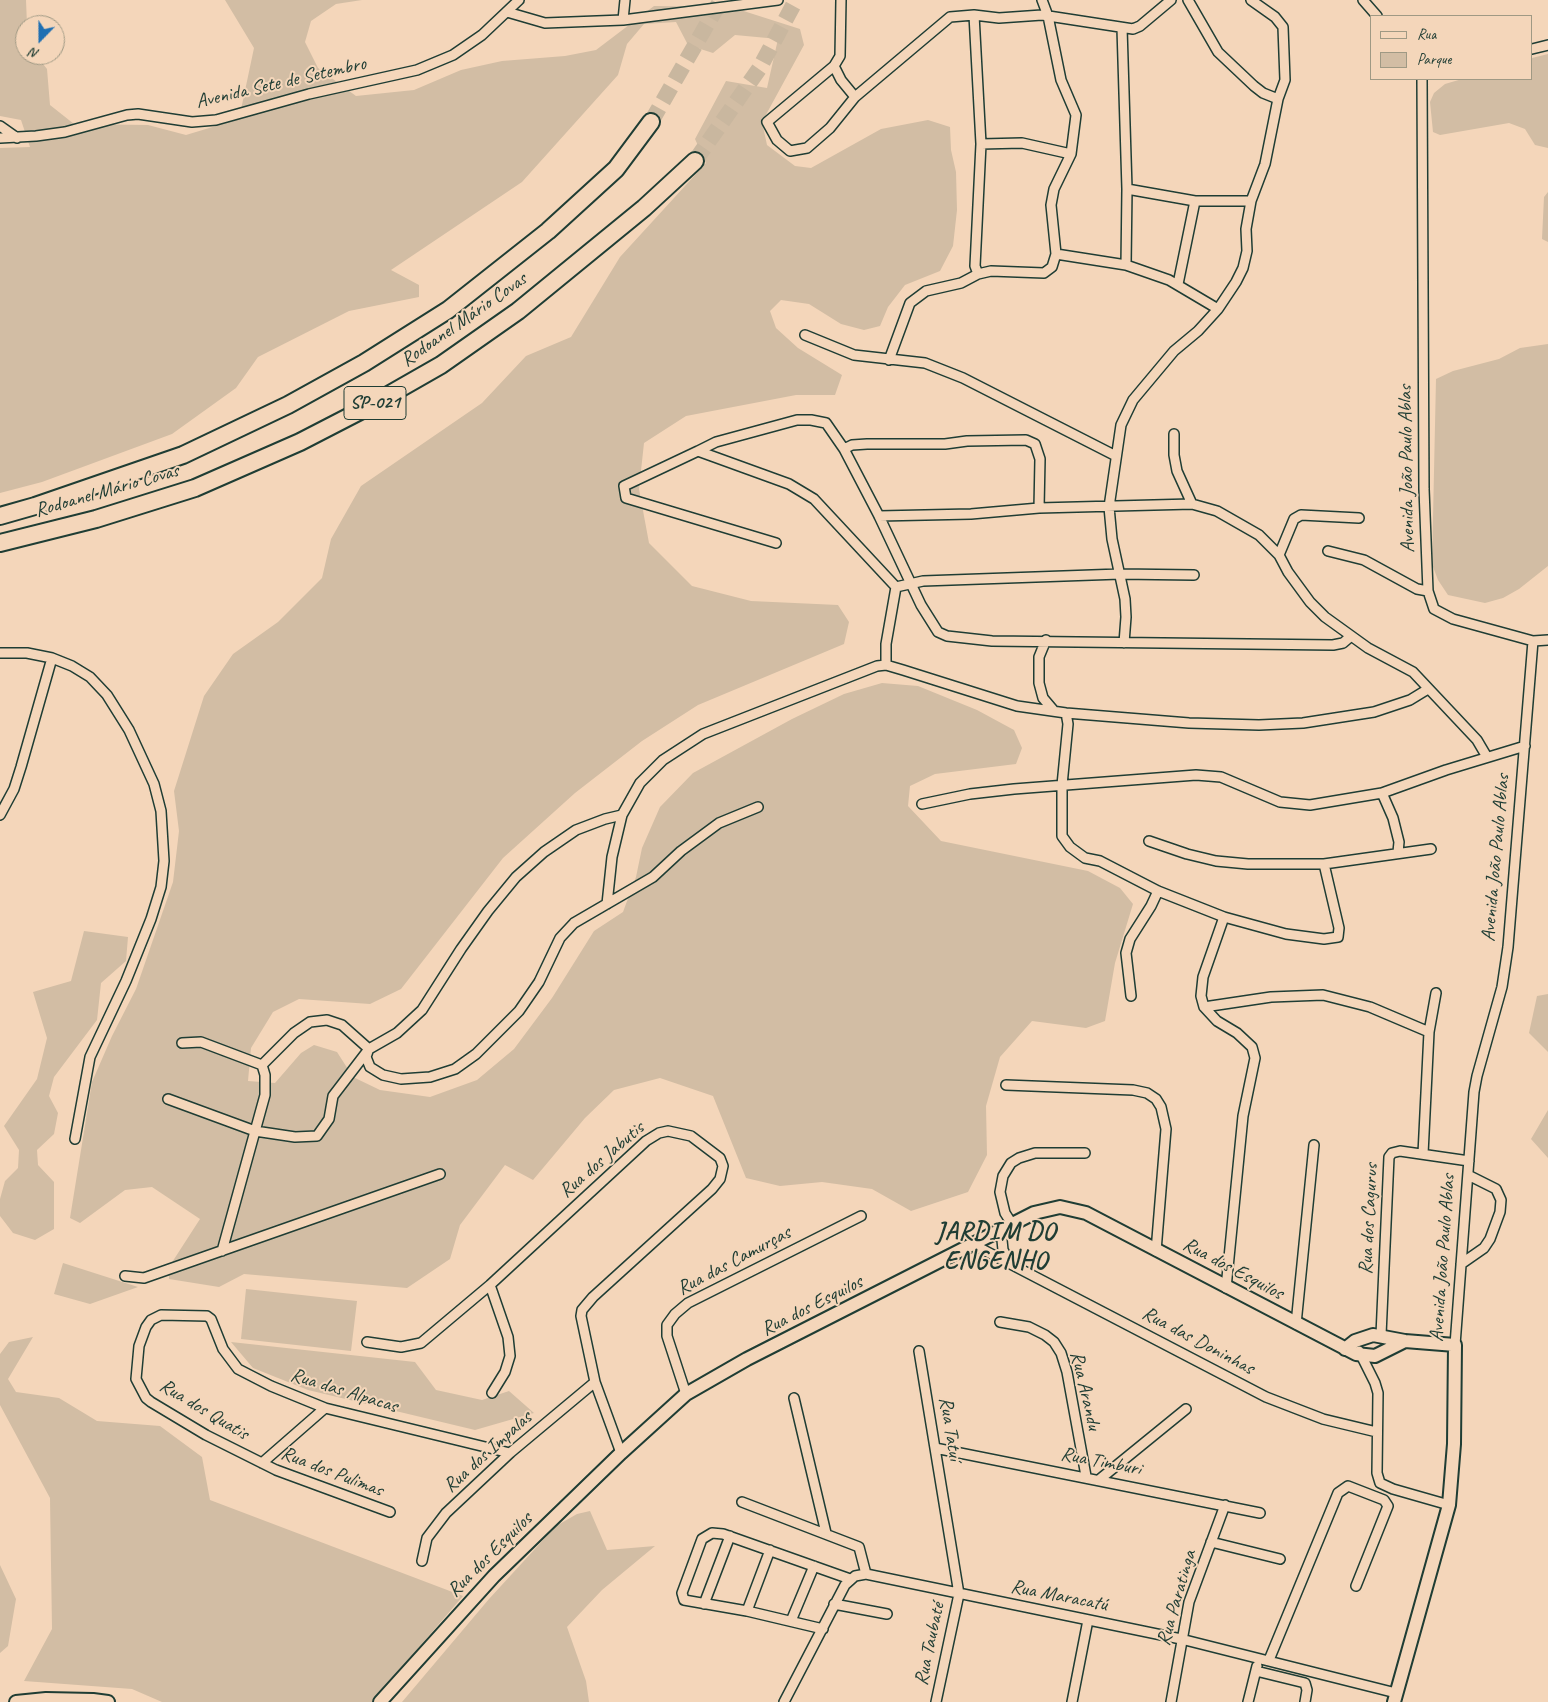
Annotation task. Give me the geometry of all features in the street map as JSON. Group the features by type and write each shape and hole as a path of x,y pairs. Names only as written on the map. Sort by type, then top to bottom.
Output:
{"highway":[{"name":"Rodoanel Mário Covas","path":"0,516 35,506 183,455 236,432 364,363 448,310 548,231 616,169 651,122"},
{"name":"Rodoanel Mário Covas","path":"0,543 96,519 195,488 300,442 364,409 441,365 518,311 644,208 695,161"}],"street":[{"name":"Avenida Sete de Setembro","path":"0,138 17,138 65,132 127,115 138,114 192,122 216,120 308,94 417,70 453,55 482,36 519,0"},
{"path":"623,20 625,0"},
{"path":"507,12 545,24 623,20 778,0"},
{"path":"841,0 839,25 840,56 834,66 767,122 771,130 790,151 807,148 830,128 855,97 950,17 974,15 999,18 1048,16 1133,29 1140,26 1171,0"},
{"path":"890,360 910,303 926,291 961,282 978,274 991,271 1044,273 1052,267 1056,254 1051,205 1054,189 1071,154 1076,115 1061,80 1048,16 1042,0"},
{"path":"1188,0 1218,52 1254,86 1263,93 1278,99"},
{"path":"1124,643 1126,617 1120,574 1112,539 1109,507 1121,426 1133,400 1174,352 1198,331 1218,309 1243,268 1251,202 1265,164 1278,99 1285,80 1283,27 1275,18 1252,0"},
{"path":"1363,0 1376,15"},
{"path":"974,15 981,144 975,266 978,274"},
{"path":"1122,28 1127,189 1126,265"},
{"path":"1533,49 1548,45"},
{"path":"834,66 841,80 855,97"},
{"name":"Avenida João Paulo Ablas","path":"1395,1698 1449,1505 1454,1444 1455,1345 1476,1076 1495,1017 1508,947 1533,640 1441,614 1434,609 1428,591 1424,489 1425,80"},
{"path":"0,126 17,138"},
{"path":"981,144 1022,143 1071,154"},
{"path":"1127,189 1195,201 1251,202"},
{"path":"1178,284 1195,201"},
{"path":"1056,254 1126,265 1178,284 1218,309"},
{"path":"805,335 854,355 925,363 963,378 1116,456"},
{"path":"776,543 626,498 624,486 716,442 797,420 826,423 844,450 879,516 921,605 938,632 947,636 992,641 1046,640 1124,643 1333,645 1343,643 1350,637"},
{"path":"1174,434 1174,454 1177,471 1192,504"},
{"path":"844,450 852,445 867,444 945,444 1026,440 1035,444 1040,459 1039,508"},
{"path":"698,451 789,484 814,499 896,587"},
{"path":"879,516 971,514 1039,508 1192,504 1217,512 1259,535 1278,556 1310,602 1350,637 1412,672 1478,740 1487,757"},
{"path":"1278,556 1294,519 1301,515 1359,518"},
{"path":"1328,551 1364,560 1418,589 1428,591"},
{"path":"896,587 923,581 1120,574 1194,575"},
{"path":"886,665 886,644 896,587"},
{"path":"1046,640 1039,657 1039,684 1043,698 1054,712"},
{"path":"1533,640 1548,640"},
{"path":"0,653 27,653 52,658 72,666 90,677 107,695 128,730 154,784 161,811 164,861 161,887 151,919 126,981 90,1057 75,1139"},
{"path":"0,815 14,789 52,658"},
{"path":"607,904 612,857 622,816 640,782 664,760 703,734 821,686 877,666 886,665 1017,706 1054,712 1189,723 1260,725 1303,723 1374,712 1410,700 1428,690"},
{"path":"1066,713 1068,724 1062,785 1062,836 1070,847 1085,858 1100,861 1158,891 1224,917 1306,938 1338,937 1337,913 1324,864"},
{"path":"922,804 970,794 1196,775 1220,777 1280,802 1310,805 1382,792 1525,746"},
{"path":"1382,792 1393,818 1399,842 1398,852"},
{"path":"369,1049 366,1057 370,1067 383,1075 401,1079 430,1078 455,1069 476,1054 519,1012 539,982 560,938 574,923 653,877 681,851 719,823 758,807"},
{"path":"168,1099 255,1131 295,1137 317,1136 329,1119 333,1096 369,1049 396,1033 422,1010 461,949 488,911 516,877 544,852 576,830 605,818 622,816"},
{"path":"1149,841 1216,861 1295,865 1324,864 1398,852 1431,849"},
{"path":"1131,996 1126,953 1130,939 1151,906 1158,891"},
{"path":"1224,917 1203,977 1201,996 1204,1007 1217,1021 1237,1033 1252,1047 1255,1058 1243,1116 1226,1288"},
{"path":"1423,1154 1430,1032 1436,993"},
{"path":"1204,1007 1271,997 1323,995 1370,1008 1430,1032"},
{"path":"262,1065 294,1033 310,1022 327,1020 342,1025 369,1049"},
{"path":"182,1043 201,1042 262,1065"},
{"path":"222,1251 265,1094 265,1075 262,1065"},
{"path":"1006,1086 1133,1090 1147,1093 1156,1099 1162,1106 1166,1129 1156,1251"},
{"name":"Rua dos Jabutis","path":"367,1342 401,1347 421,1343 490,1285 654,1136 668,1131 691,1136 720,1158 723,1172 712,1189 593,1297 582,1310 580,1322 594,1382 621,1453"},
{"path":"1296,1324 1314,1145"},
{"name":"Rua dos Cagurus","path":"1381,1335 1388,1161 1390,1155 1396,1152 1423,1154 1469,1161"},
{"path":"1010,1262 1003,1250 1006,1214 1000,1192 1003,1176 1011,1163 1019,1158 1035,1153 1085,1153"},
{"path":"125,1276 144,1278 440,1174"},
{"path":"1461,1264 1484,1248 1490,1239 1500,1212 1501,1200 1496,1189 1468,1175"},
{"name":"Rua dos Esquilos","path":"380,1702 482,1588 621,1453 686,1394 748,1359 1006,1227 1049,1209 1072,1208 1100,1219 1156,1251 1296,1324 1350,1345 1361,1356"},
{"name":"Rua das Camurças","path":"686,1394 667,1336 667,1325 675,1314 688,1303 861,1216"},
{"name":"Rua das Doninhas","path":"974,1245 1010,1262 1266,1397 1322,1419 1377,1432"},
{"path":"490,1285 508,1337 510,1356 505,1372 492,1393"},
{"name":"Rua das Alpacas","path":"172,1314 207,1316 211,1320 223,1349 238,1369 271,1386 325,1408 510,1453"},
{"name":"Rua dos Quatis","path":"172,1314 161,1315 151,1320 142,1335 137,1358 136,1379 151,1402 170,1415 262,1463 325,1408"},
{"name":"Rua Arandu","path":"1000,1322 1029,1327 1046,1335 1054,1342 1061,1353 1067,1372 1086,1476"},
{"path":"1350,1345 1367,1336 1381,1335 1405,1341 1455,1345"},
{"path":"1405,1341 1388,1352 1375,1356 1361,1356 1378,1393 1377,1473 1380,1483 1393,1489 1449,1505"},
{"name":"Rua Tatuí","path":"919,1351 959,1594"},
{"name":"Rua dos Impalas","path":"422,1561 427,1538 446,1513 510,1453 594,1382"},
{"path":"794,1398 826,1533"},
{"path":"1100,1479 1186,1409"},
{"name":"Rua Timburi","path":"935,1448 1086,1476 1225,1504 1260,1513"},
{"name":"Rua dos Pulimas","path":"262,1463 297,1479 390,1512"},
{"path":"1269,1660 1338,1493 1348,1486 1384,1500 1388,1506 1356,1586"},
{"path":"742,1502 859,1547 866,1574"},
{"name":"Rua Paratinga","path":"1171,1702 1189,1602 1225,1504"},
{"path":"784,1702 823,1629 834,1604 850,1579 730,1536 712,1533 702,1539 682,1597 688,1602 747,1611 823,1629"},
{"path":"704,1604 730,1536"},
{"path":"1211,1542 1280,1559"},
{"path":"747,1611 770,1550"},
{"path":"791,1621 814,1566"},
{"name":"Rua Maracatú","path":"850,1579 866,1574 1181,1639 1269,1660 1395,1698"},
{"name":"Rua Taubaté","path":"936,1702 959,1594"},
{"path":"834,1604 887,1614"},
{"path":"1072,1702 1088,1620"},
{"path":"1248,1702 1259,1658"},
{"path":"1256,1671 1305,1683 1307,1690 1304,1702"},
{"path":"16,1702 46,1699 108,1702"}],"green space":[{"path":"0,0 26,0 27,15 15,15 15,65 44,65 47,69 50,105 74,124 148,125 186,135 239,119 254,48 225,0 362,0 336,4 311,21 305,42 318,68 356,96 414,90 461,70 502,61 565,56 596,50 654,6 731,7 800,29 804,45 762,122 767,145 795,166 811,168 881,129 928,120 950,127 951,150 956,172 957,210 953,246 940,271 905,285 888,307 880,326 864,330 841,324 809,304 781,300 770,311 776,328 798,348 842,375 835,395 796,395 686,416 644,443 639,489 649,543 692,586 751,601 838,605 849,622 844,644 698,705 642,741 575,793 503,858 401,989 370,1004 299,999 273,1012 251,1048 248,1081 275,1083 301,1053 314,1045 337,1052 353,1077 380,1090 430,1097 477,1080 514,1049 552,998 594,931 623,912 636,877 642,848 660,807 693,773 792,719 844,694 882,683 918,686 977,710 1014,730 1022,748 1016,764 935,774 910,786 908,806 941,841 1088,871 1120,888 1133,904 1115,963 1105,1021 1086,1028 1032,1021 1000,1057 986,1106 987,1155 968,1192 911,1211 872,1189 822,1182 780,1186 746,1178 713,1096 660,1078 614,1090 585,1118 533,1180 505,1165 460,1225 450,1259 407,1288 244,1274 219,1287 169,1279 169,1267 200,1219 152,1187 125,1190 80,1223 70,1218 92,1082 112,1036 136,989 173,882 179,831 174,791 204,696 233,654 278,622 322,578 331,539 361,486 482,403 526,356 571,337 620,257 706,163 695,139 726,81 767,88 778,39 735,35 713,53 688,45 676,22 644,24 627,44 618,75 522,182 391,270 419,285 419,297 349,311 258,357 236,388 172,434 42,482 0,493 0,148 30,147 21,120 0,116"},
{"path":"1548,54 1548,148 1535,145 1525,129 1509,123 1440,135 1433,132 1430,102 1434,93 1445,84 1459,80 1533,80 1533,58"},
{"path":"1548,192 1548,242 1542,239 1544,197"},
{"path":"1548,344 1548,566 1519,589 1503,598 1485,603 1448,595 1438,580 1432,564 1436,379 1453,371 1499,359 1520,348"},
{"path":"84,931 128,937 126,961 101,983 97,1020 54,1077 49,1096 58,1113 54,1134 37,1150 38,1165 54,1182 54,1229 35,1240 13,1233 0,1216 0,1199 5,1181 18,1168 19,1150 4,1126 37,1079 47,1038 33,992 71,981"},
{"path":"1548,994 1548,1052 1529,1033 1537,996"},
{"path":"1548,1110 1548,1158 1531,1139"},
{"path":"63,1263 138,1287 90,1304 54,1294"},
{"path":"246,1289 357,1301 351,1351 241,1339"},
{"path":"33,1337 8,1379 16,1392 59,1398 97,1421 160,1426 202,1457 210,1500 463,1596 372,1702 162,1702 132,1689 24,1681 52,1629 50,1498 0,1405 0,1354 9,1342"},
{"path":"231,1342 415,1362 436,1390 482,1400 509,1391 534,1413 475,1430 308,1390 253,1368"},
{"path":"590,1511 607,1550 655,1546 602,1590 567,1627 586,1681 589,1702 402,1702 489,1599 556,1526 577,1514"},
{"path":"0,1565 16,1599 8,1646 0,1653"}],"tunnel":[{"path":"651,122 721,0"},
{"path":"695,161 759,69 796,0"}],"district":[{"name":"JARDIM DO ENGENHO","path":"996,1246"}]}
